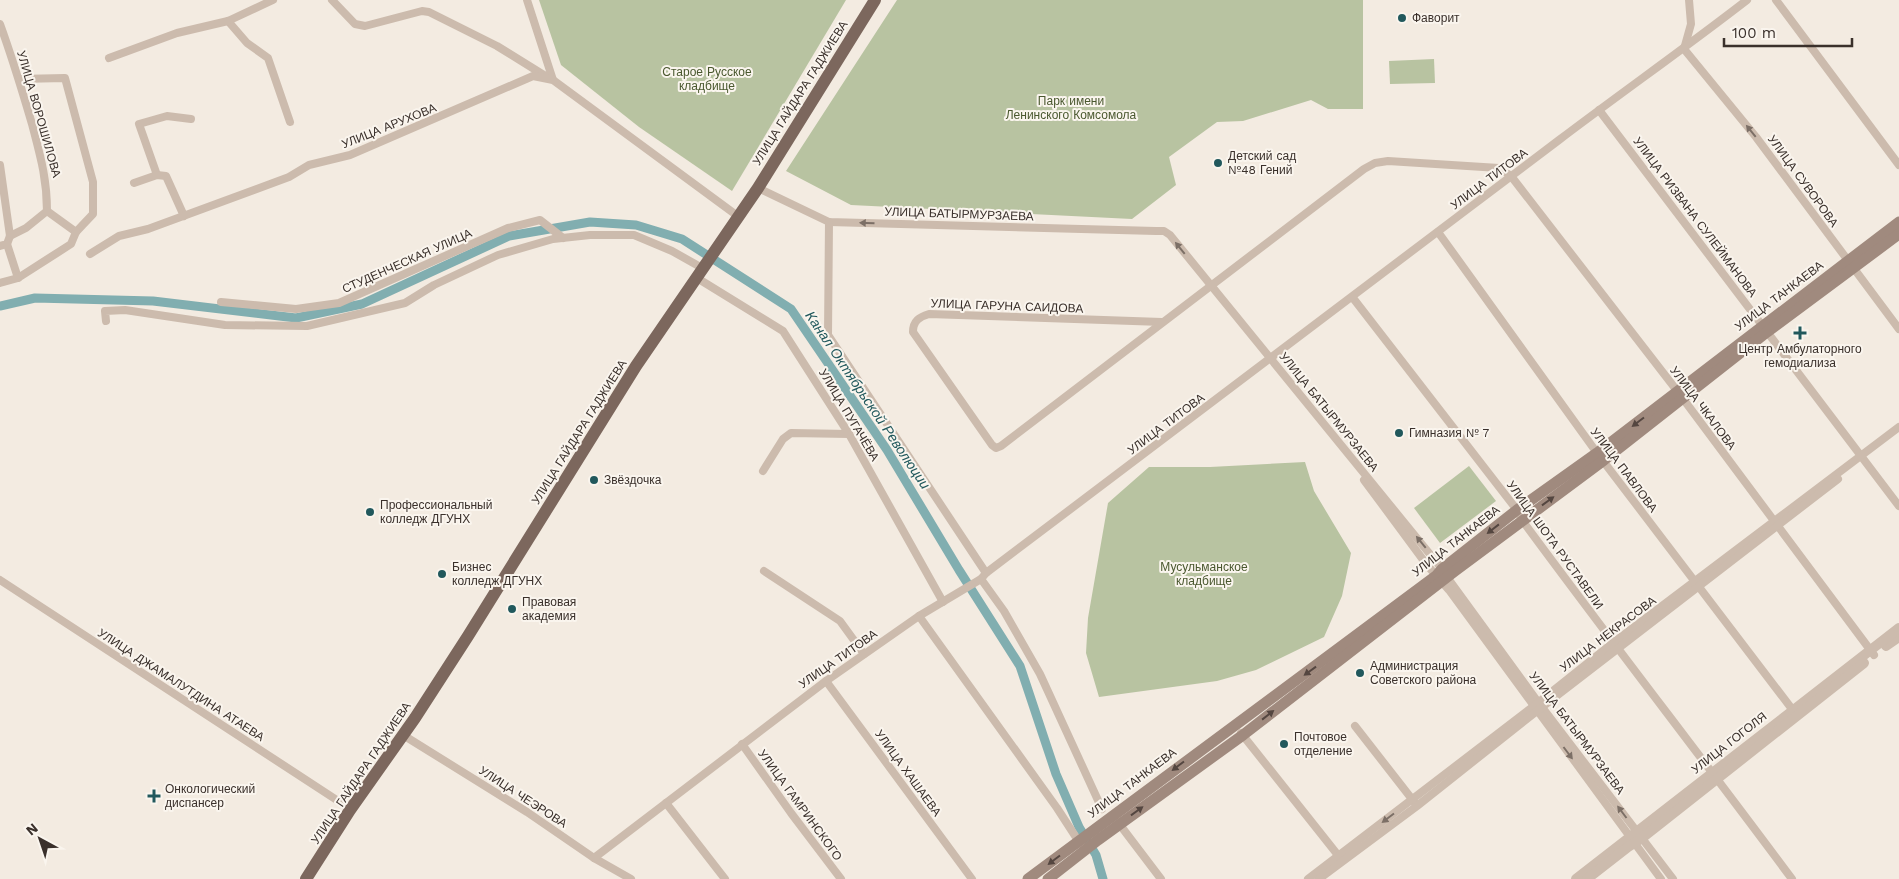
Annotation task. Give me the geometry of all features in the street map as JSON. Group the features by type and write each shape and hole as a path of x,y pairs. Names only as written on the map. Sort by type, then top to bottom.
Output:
{"main road":[{"name":"УЛИЦА ГАЙДАРА ГАДЖИЕВА","path":"307,879 351,810 505,582 638,367 738,216 759,188 877,0"},
{"name":"УЛИЦА ТАНКАЕВА","path":"1851,265 1899,222"},
{"name":"УЛИЦА ТАНКАЕВА","path":"1048,879 1084,851 1094,836 1239,730 1519,516 1600,457 1765,329 1851,265 1899,234"},
{"name":"УЛИЦА ТАНКАЕВА","path":"1028,879 1079,840 1094,836"}],"street":[{"path":"109,58 178,32 228,21 273,0"},
{"path":"332,0 356,24 366,26 422,12 429,12 497,46 553,80 738,216"},
{"path":"527,0 553,80"},
{"path":"1684,48 1691,24 1689,0"},
{"name":"УЛИЦА ТИТОВА","path":"594,858 826,681 919,616 965,590 984,576 1353,298 1511,176 1747,0"},
{"path":"1776,0 1899,165"},
{"path":"228,21 246,42 268,58 290,122"},
{"name":"УЛИЦА ВОРОШИЛОВА","path":"0,24 20,79 42,161 47,186 47,211"},
{"name":"УЛИЦА СУВОРОВА","path":"1684,48 1756,137 1899,329"},
{"name":"УЛИЦА АРУХОВА","path":"90,254 119,236 148,229 290,177 309,165 350,155 533,76 553,80"},
{"path":"0,283 18,278 71,244 76,232 93,214 93,182 65,78 20,79"},
{"name":"УЛИЦА РИЗВАНА СУЛЕЙМАНОВА","path":"1599,110 1899,506"},
{"path":"157,176 138,124 167,116 191,119"},
{"name":"УЛИЦА ГАРУНА САИДОВА","path":"1162,322 929,314 916,320 913,326 914,332 992,446 996,448 1364,169 1375,163 1388,161 1495,167 1511,176"},
{"path":"0,165 6,242 18,278"},
{"path":"134,183 157,176 166,176 184,216"},
{"name":"УЛИЦА ЧКАЛОВА","path":"1511,176 1680,395 1872,652"},
{"name":"УЛИЦА БАТЫРМУРЗАЕВА","path":"759,188 829,222 1164,232 1170,235 1271,359 1441,576 1454,598 1636,838 1673,879"},
{"path":"6,242 47,211 76,232"},
{"name":"СТУДЕНЧЕСКАЯ УЛИЦА","path":"221,302 296,310 339,303 508,228 540,220 563,238"},
{"path":"829,222 828,335 984,576 1040,674 1102,809"},
{"name":"УЛИЦА ПАВЛОВА","path":"1438,232 1600,457 1795,713"},
{"name":"УЛИЦА ПУГАЧЁВА","path":"106,321 106,312 125,310 225,325 308,326 405,303 434,285 498,255 553,239 590,235 634,235 672,251 700,274 783,331 849,434 943,602"},
{"name":"УЛИЦА ШОТА РУСТАВЕЛИ","path":"1353,298 1792,879"},
{"name":"УЛИЦА НЕКРАСОВА","path":"1308,879 1340,859 1414,803 1615,646 1862,458 1899,427"},
{"path":"764,471 783,439 791,433 849,434"},
{"name":"УЛИЦА НЕКРАСОВА","path":"1862,458 1899,434"},
{"path":"764,571 840,621 864,654"},
{"name":"УЛИЦА ДЖАМАЛУТДИНА АТАЕВА","path":"0,580 351,810"},
{"path":"919,616 1079,840 1084,851"},
{"name":"УЛИЦА ГОГОЛЯ","path":"1587,879 1715,775 1872,652 1899,628"},
{"name":"УЛИЦА ГОГОЛЯ","path":"1872,652 1899,637"},
{"name":"УЛИЦА ХАШАЕВА","path":"826,681 972,879"},
{"path":"1355,726 1414,803"},
{"path":"1239,730 1340,859"},
{"name":"УЛИЦА ЧЕЭРОВА","path":"403,735 527,812 594,858 631,879"},
{"name":"УЛИЦА ГАМРИНСКОГО","path":"742,744 841,879"},
{"path":"666,803 725,879"},
{"path":"1116,820 1161,879"},
{"name":"УЛИЦА БАТЫРМУРЗАЕВА","path":"1636,838 1661,879"},
{"name":"УЛИЦА ГОГОЛЯ","path":"1576,879 1636,838"},
{"name":"УЛИЦА НЕКРАСОВА","path":"1319,879 1340,859"}],"green space":[{"name":"Старое Русское кладбище","path":"539,0 846,0 732,191 639,127 561,65"},
{"name":"Парк имени Ленинского Комсомола","path":"897,0 1363,0 1363,109 1328,109 1311,100 1243,121 1217,122 1169,157 1176,185 1132,219 851,205 786,171"},
{"path":"1434,59 1435,83 1390,84 1389,61"},
{"name":"Мусульманское кладбище","path":"1305,462 1314,491 1351,553 1342,596 1324,637 1256,670 1217,681 1099,697 1086,653 1088,618 1108,503 1149,467 1210,467"},
{"path":"1469,466 1496,501 1440,543 1414,508"}],"waterway":[{"name":"Канал Октябрьской Революции","path":"0,306 35,298 153,301 296,318 362,304 509,236 590,222 636,225 682,239 791,309 887,450 959,570 1020,666 1056,774 1079,827 1096,855 1103,879"}],"place":[{"name":"Фаворит","path":"1402,18"},
{"name":"Детский сад №48 Гений","path":"1218,163"},
{"name":"Центр Амбулаторного гемодиализа","path":"1800,333"},
{"name":"Гимназия № 7","path":"1399,433"},
{"name":"Звёздочка","path":"594,480"},
{"name":"Профессиональный колледж ДГУНХ","path":"370,512"},
{"name":"Бизнес колледж ДГУНХ","path":"442,574"},
{"name":"Правовая академия","path":"512,609"},
{"name":"Администрация Советского района","path":"1360,673"},
{"name":"Почтовое отделение","path":"1284,744"},
{"name":"Онкологический диспансер","path":"154,796"}]}
